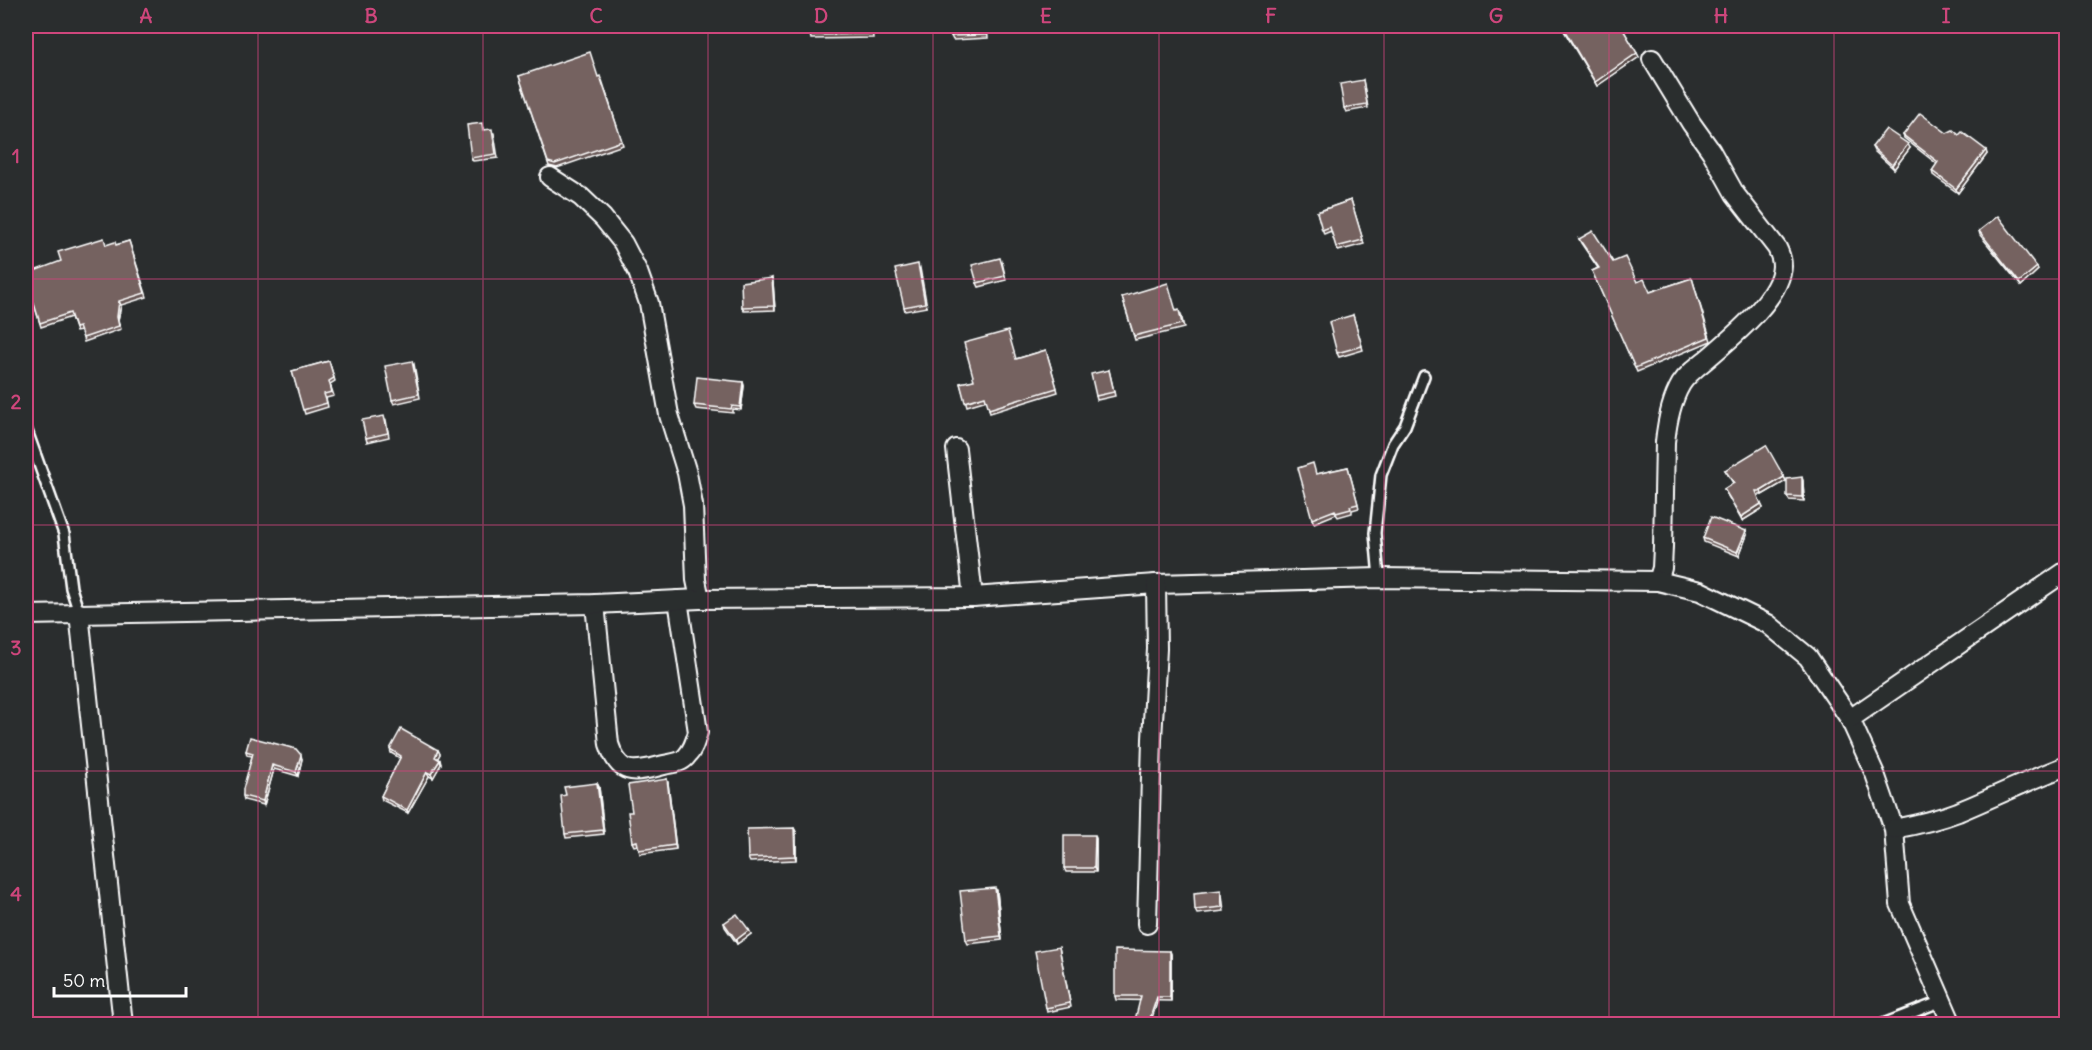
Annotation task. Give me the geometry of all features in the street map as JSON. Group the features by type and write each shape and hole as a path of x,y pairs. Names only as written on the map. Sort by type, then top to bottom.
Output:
{"street":[{"path":"1652,59 1711,151 1735,194 1777,248 1782,258 1782,268 1776,286 1763,305 1719,349 1686,377 1676,393 1665,442 1662,568 1658,581"},
{"path":"550,177 581,197 603,218 623,243 638,272 649,303 669,415 687,472 693,506 696,580 700,599"},
{"path":"956,449 973,597"},
{"path":"1850,719 2067,572"},
{"path":"26,615 79,612 595,604 700,599 973,597 1155,584 1379,578 1658,581 1700,591 1768,624 1808,657 1850,719 1875,774 1894,829 1900,904 1952,1024"},
{"path":"1147,924 1157,649 1155,584"},
{"path":"595,604 609,744 619,765 636,771 682,761 694,746 698,732 678,600"},
{"path":"79,612 123,1024"},
{"path":"1894,829 1956,813 2034,778 2067,766"}],"lane":[{"path":"1379,578 1375,532 1382,475 1393,444 1405,426 1424,376"},
{"path":"26,428 64,534 71,588 79,612"},
{"path":"1883,1024 1942,1001"}],"building":[{"path":"810,26 871,26 871,34 810,35"},
{"path":"951,26 986,26 987,35 951,36"},
{"path":"1562,26 1621,26 1637,53 1595,82"},
{"path":"590,52 622,141 555,164 548,162 519,76"},
{"path":"1363,80 1367,104 1344,108 1340,84"},
{"path":"1920,113 1947,133 1953,130 1959,135 1962,132 1986,150 1956,189 1932,171 1938,162 1903,135"},
{"path":"482,123 483,130 492,129 496,154 471,158 467,125"},
{"path":"1886,129 1908,144 1892,165 1872,147"},
{"path":"1351,200 1363,240 1336,247 1330,227 1322,230 1317,212"},
{"path":"1998,216 2037,267 2019,282 1979,231"},
{"path":"1593,231 1613,262 1625,257 1637,282 1644,279 1650,292 1692,278 1709,337 1635,368 1592,271 1599,268 1579,239"},
{"path":"104,238 106,245 129,241 145,293 119,301 117,317 119,326 83,338 79,327 75,328 70,313 40,323 26,274 61,261 58,252"},
{"path":"1000,258 1005,276 977,283 972,265"},
{"path":"918,264 925,303 904,307 895,269"},
{"path":"772,278 774,306 742,307 741,282"},
{"path":"1168,283 1182,324 1134,336 1122,297"},
{"path":"1353,315 1362,346 1337,353 1329,322"},
{"path":"1008,331 1016,359 1046,350 1057,388 989,409 985,396 965,402 960,383 974,380 964,343"},
{"path":"329,361 334,378 329,381 332,392 324,394 327,403 303,410 292,371"},
{"path":"412,361 419,394 392,400 385,366"},
{"path":"1109,370 1114,392 1096,396 1091,374"},
{"path":"697,377 743,382 740,407 732,406 731,409 694,405"},
{"path":"384,416 388,433 366,438 362,420"},
{"path":"1766,445 1784,477 1761,491 1756,491 1761,504 1741,517 1724,489 1734,483 1725,470"},
{"path":"1313,463 1316,474 1348,467 1358,504 1350,506 1351,509 1336,513 1335,510 1312,519 1298,468"},
{"path":"1802,477 1802,497 1787,496 1787,479"},
{"path":"1711,517 1746,531 1737,552 1703,538"},
{"path":"401,729 438,750 435,757 440,760 431,774 427,772 407,810 381,796 401,756 390,749"},
{"path":"250,737 296,749 301,755 296,772 272,765 263,801 243,796 253,753 246,751"},
{"path":"667,779 675,845 639,850 637,841 632,842 628,812 632,812 628,785"},
{"path":"597,783 603,830 565,834 561,796 566,795 564,787"},
{"path":"794,828 795,856 748,858 747,829"},
{"path":"1064,835 1095,835 1094,868 1064,868"},
{"path":"995,888 1001,936 966,940 960,891"},
{"path":"1221,890 1222,907 1195,910 1194,893"},
{"path":"737,914 749,930 736,940 724,923"},
{"path":"1059,947 1070,1003 1046,1008 1035,951"},
{"path":"1115,950 1170,951 1170,997 1157,997 1148,1024 1134,1024 1141,996 1115,996"}]}
